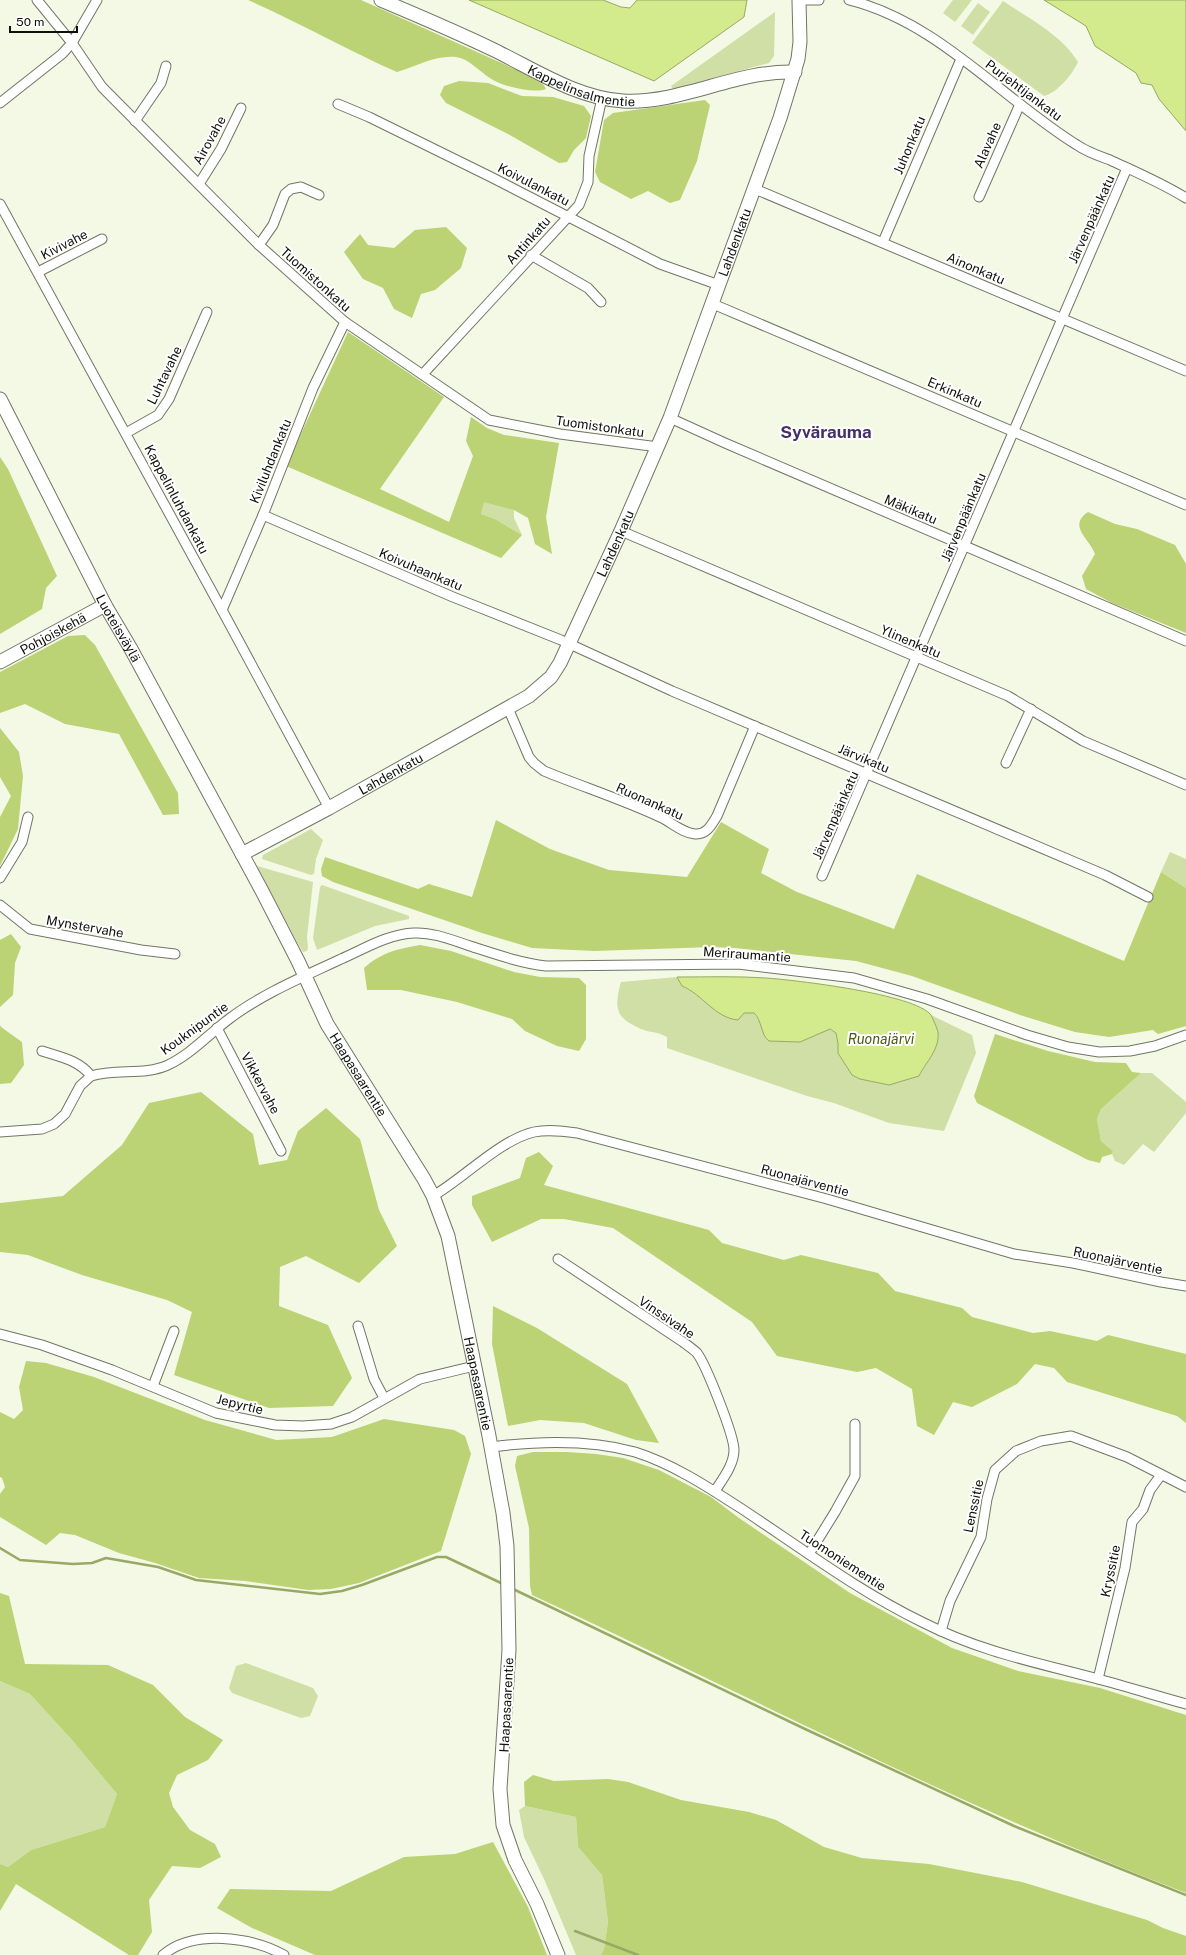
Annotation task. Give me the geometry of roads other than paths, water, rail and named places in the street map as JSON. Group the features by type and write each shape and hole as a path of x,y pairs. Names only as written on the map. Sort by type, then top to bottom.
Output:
{"main road":[{"name":"Kappelinsalmentie","path":"381,0 433,22 569,88 602,98 624,101 655,99 688,93 758,74 795,72"},
{"name":"Lahdenkatu","path":"242,854 329,808 508,708 534,692 550,677 570,644 658,447 713,304 755,189 795,72 800,42 799,0"},
{"name":"Luoteisväylä","path":"0,399 105,605 131,649 242,854"},
{"name":"Pohjoiskehä","path":"0,662 105,605"},
{"name":"Haapasaarentie","path":"242,854 305,976 327,1024 393,1128 433,1196 448,1236 503,1513 509,1587 510,1650 500,1789 503,1825 515,1860 537,1904 558,1955"}],"street":[{"name":"Tuomistonkatu","path":"37,0 72,43 94,77 135,121 259,245 345,322 484,417 502,424 560,434 658,447"},
{"path":"0,103 62,54 72,43 98,0"},
{"path":"799,0 819,0"},
{"name":"Purjehtijankatu","path":"849,0 867,4 897,16 909,23 961,59 1078,146 1165,185 1186,198"},
{"name":"Juhonkatu","path":"882,242 961,59"},
{"path":"135,121 161,83 166,66"},
{"name":"Antinkatu","path":"423,374 531,255 579,205 588,182 589,156 602,98"},
{"name":"Koivulankatu","path":"338,104 369,116 660,264 719,285"},
{"name":"Alavahe","path":"979,197 1020,104"},
{"name":"Airovahe","path":"199,184 221,149 241,108"},
{"name":"Järvenpäänkatu","path":"822,876 917,658 1061,318 1127,168"},
{"path":"259,245 273,225 285,194 291,189 301,187 319,195"},
{"name":"Ainonkatu","path":"755,189 1186,371"},
{"name":"Kappelinluhdankatu","path":"0,204 329,808"},
{"name":"Kivivahe","path":"38,272 102,239"},
{"path":"531,255 588,288 601,302"},
{"name":"Erkinkatu","path":"713,304 1186,505"},
{"name":"Luhtavahe","path":"126,433 158,415 169,399 207,312"},
{"name":"Kiviluhdankatu","path":"222,610 263,515 313,388 345,322"},
{"name":"Mäkikatu","path":"670,418 753,456 965,545 1186,641"},
{"name":"Koivuhaankatu","path":"263,515 446,594 570,644"},
{"name":"Ylinenkatu","path":"621,531 1008,696 1083,741 1186,785"},
{"name":"Järvikatu","path":"570,644 755,726 1105,875 1148,897"},
{"name":"Ruonankatu","path":"508,708 529,757 544,771 661,818 688,832 696,834 704,832 712,825 717,816 755,726"},
{"path":"1006,763 1031,709"},
{"path":"0,878 22,842 28,817"},
{"name":"Mynstervahe","path":"0,905 30,930 140,950 175,954"},
{"name":"Meriraumantie","path":"305,976 387,938 402,934 423,934 454,940 530,964 546,966 738,964 854,978 920,997 1027,1035 1068,1047 1099,1052 1130,1052 1155,1046 1186,1035"},
{"name":"Kouknipuntie","path":"91,1076 102,1073 140,1072 169,1064 250,1004 305,976"},
{"name":"Vikkervahe","path":"217,1028 281,1151"},
{"path":"0,1132 42,1129 54,1124 65,1114 80,1086 91,1076 85,1067 42,1051"},
{"name":"Ruonajärventie","path":"433,1196 450,1186 492,1154 517,1138 534,1132 554,1130 577,1133 827,1199 1014,1254 1072,1263 1186,1286"},
{"name":"Vinssivahe","path":"558,1259 683,1342 697,1353 706,1371 731,1435 734,1450 729,1467 715,1491"},
{"path":"358,1326 374,1379 384,1398"},
{"path":"153,1386 174,1331"},
{"name":"Jepyrtie","path":"0,1334 42,1345 153,1386 216,1412 275,1425 303,1426 331,1424 352,1417 420,1379 474,1366"},
{"path":"809,1554 855,1476 855,1424"},
{"name":"Lenssitie","path":"941,1631 950,1601 980,1537 986,1499 995,1470 1016,1451 1041,1441 1071,1436 1128,1458 1186,1487"},
{"name":"Tuomoniementie","path":"491,1447 544,1442 593,1444 634,1452 685,1474 715,1491 855,1585 887,1604 941,1631 986,1650 1186,1704"},
{"name":"Kryssitie","path":"1098,1679 1125,1568 1132,1522 1143,1509 1150,1490 1161,1475"},
{"path":"163,1955 170,1949 209,1939 253,1942 284,1955"}],"water":[{"path":"469,0 603,0 621,7 630,8 637,0 747,0 744,17 654,81"},
{"path":"1044,0 1186,0 1186,131 1159,99 1152,85 1141,83 1136,73 1095,46 1086,26"},
{"name":"Ruonajärvi","path":"677,977 766,978 853,989 903,1001 921,1007 931,1015 938,1032 937,1044 919,1076 889,1085 860,1079 852,1075 838,1053 836,1033 830,1029 800,1042 769,1041 764,1036 759,1020 754,1013 744,1013 738,1020 722,1015 696,994 682,986"}],"waterway":[{"path":"0,1548 20,1560 73,1564 92,1563 106,1558 158,1567 196,1580 320,1594 342,1591 362,1585 437,1557 446,1557 503,1584"},
{"path":"513,1589 805,1729 1014,1826 1186,1895"},
{"path":"575,1931 638,1955"}],"district":[{"name":"Syvärauma","path":"826,432"}]}
